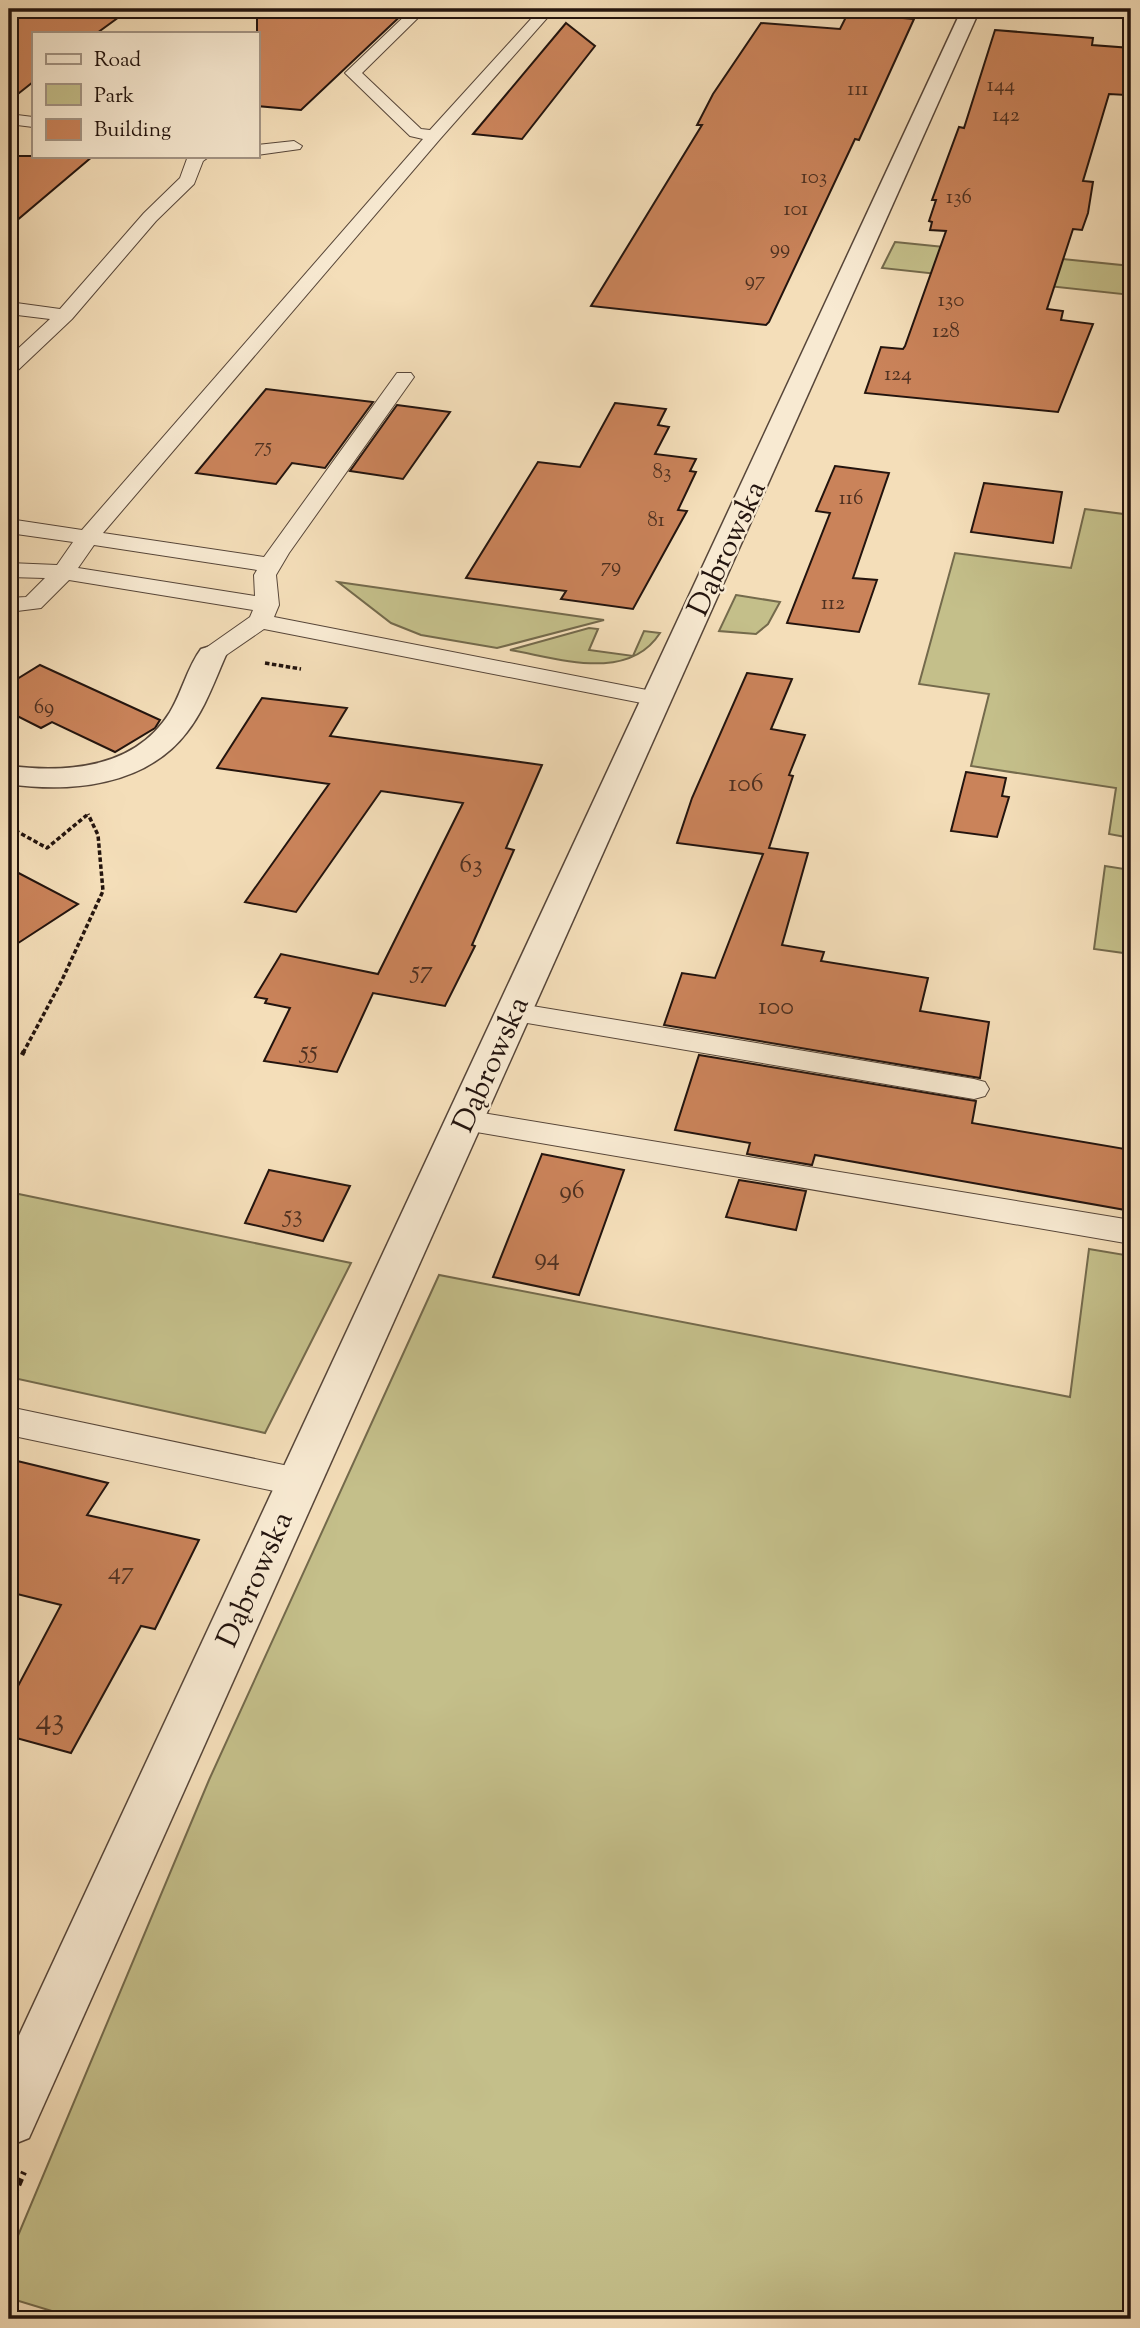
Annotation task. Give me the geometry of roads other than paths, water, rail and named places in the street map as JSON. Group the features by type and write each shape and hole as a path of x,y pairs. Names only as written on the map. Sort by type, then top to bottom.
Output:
{"street":[{"name":"Dąbrowska","path":"9,2118 971,9"},
{"path":"9,775 30,779 79,778 111,770 135,759 167,737 188,707 211,655"}],"lane":[{"path":"420,9 353,74 416,133 434,136"},
{"path":"9,605 33,603 64,572 88,537 434,136 548,9"},
{"path":"9,119 32,122"},
{"path":"259,150 294,146"},
{"path":"9,368 65,315 150,217 188,180 194,158"},
{"path":"9,308 65,315"},
{"path":"211,655 263,613 265,575 404,377"},
{"path":"9,526 271,565"},
{"path":"9,570 64,572 657,699"},
{"path":"514,1012 974,1089"},
{"path":"464,1121 1131,1232"},
{"path":"9,1421 298,1482"}]}
